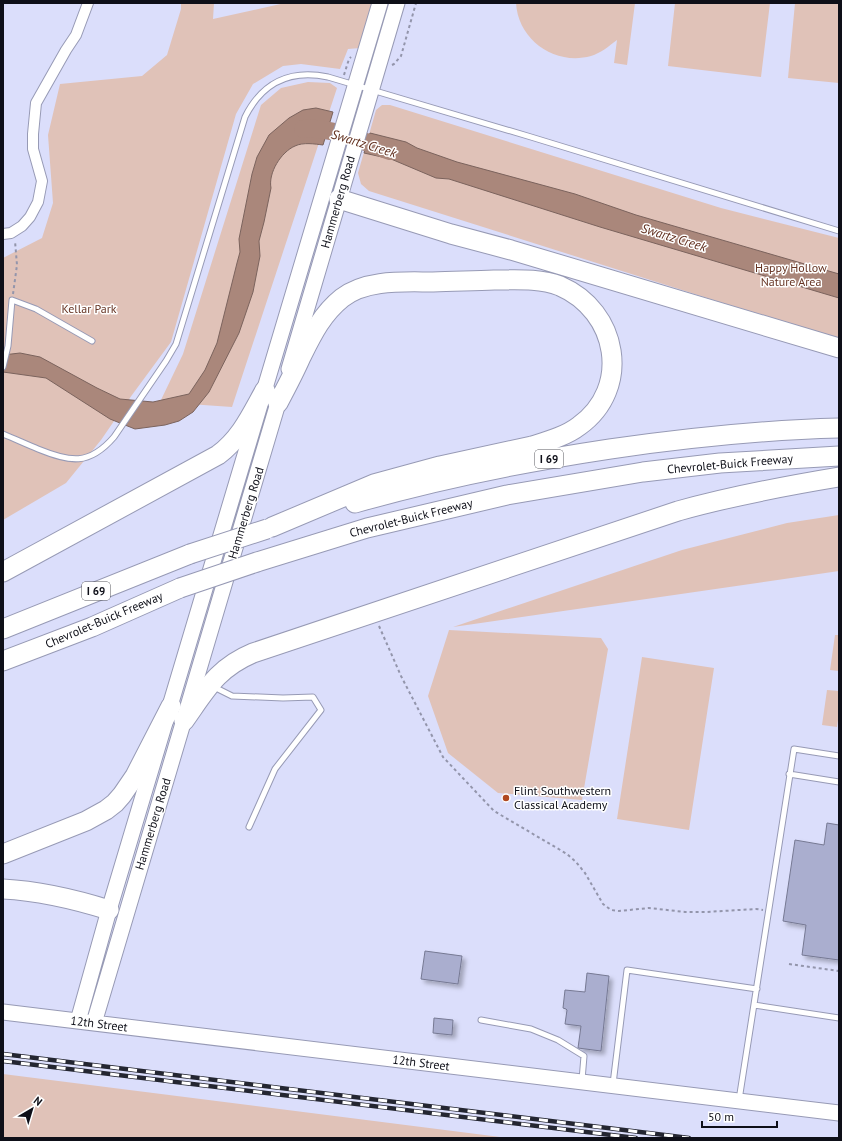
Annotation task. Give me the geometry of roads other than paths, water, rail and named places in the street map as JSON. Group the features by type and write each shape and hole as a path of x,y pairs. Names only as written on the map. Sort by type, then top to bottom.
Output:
{"highway":[{"path":"338,199 451,234 511,250 839,348"},
{"path":"270,528 374,484 440,466 532,446 569,433 588,419 603,400 611,376 611,350 604,326 593,310 581,298 558,286 544,282 515,280 397,282 375,285 354,291 344,296 328,311 315,330 278,403"},
{"path":"3,572 218,455 226,449 242,431 265,390"},
{"name":"I 69","path":"3,629 190,554 270,528 421,485 480,471 667,440 772,431 839,428"},
{"name":"Chevrolet-Buick Freeway","path":"3,661 92,627 180,588 257,562 367,528 506,495 658,470 720,463 839,456"},
{"path":"184,720 209,685 228,666 254,653 678,511 708,502 839,477"},
{"path":"3,673 37,658 92,627"},
{"path":"3,854 86,821 106,810 115,803 135,776 171,706"},
{"path":"3,889 44,893 78,900 109,910"}],"street":[{"path":"10,235 22,226 30,217 38,202 42,181 33,149 36,103 76,35 88,3"},
{"name":"Hammerberg Road","path":"78,1021 109,910 318,209 335,158 380,3"},
{"name":"Hammerberg Road","path":"94,1023 397,3"},
{"path":"318,209 328,202 338,199"},
{"path":"109,910 121,908 130,899"},
{"name":"12th Street","path":"3,1012 839,1113"}],"lane":[{"path":"3,434 64,459 84,458 101,450 107,445 141,398 176,344 241,129 249,108 263,91 273,84 287,78 304,74 316,74 328,77 538,139 839,231"},
{"path":"3,367 8,346 12,300 36,308 92,341"},
{"path":"209,685 232,696 283,698 313,697 321,710 275,769 249,827"},
{"path":"738,1102 794,749 839,756"},
{"path":"789,774 839,782"},
{"path":"613,1086 627,970 757,989"},
{"path":"754,1004 839,1018"},
{"path":"481,1020 531,1029 558,1040 576,1051 584,1056 581,1082"}],"water":[{"path":"316,108 333,112 323,145 305,144 295,146 280,158 274,170 259,241 260,256 253,292 239,333 209,392 193,412 179,421 165,425 135,429 110,419 46,378 3,372 3,355 20,353 40,357 120,399 153,402 189,394 205,370 217,343 240,252 239,239 252,174 257,157 269,135 289,118 303,110"},
{"path":"370,133 406,142 417,148 457,162 575,194 636,215 839,274 839,298 600,227 449,179 436,178 391,159 364,153"}],"waterway":[{"name":"Swartz Creek","path":"303,129 336,132 390,151"}],"railway":[{"path":"3,1054 689,1138"},
{"path":"3,1061 636,1138"}],"place":[{"name":"Flint Southwestern Classical Academy","path":"506,798"}],"park label":[{"name":"Happy Hollow Nature Area","path":"791,275"},
{"name":"Kellar Park","path":"89,309"}]}
